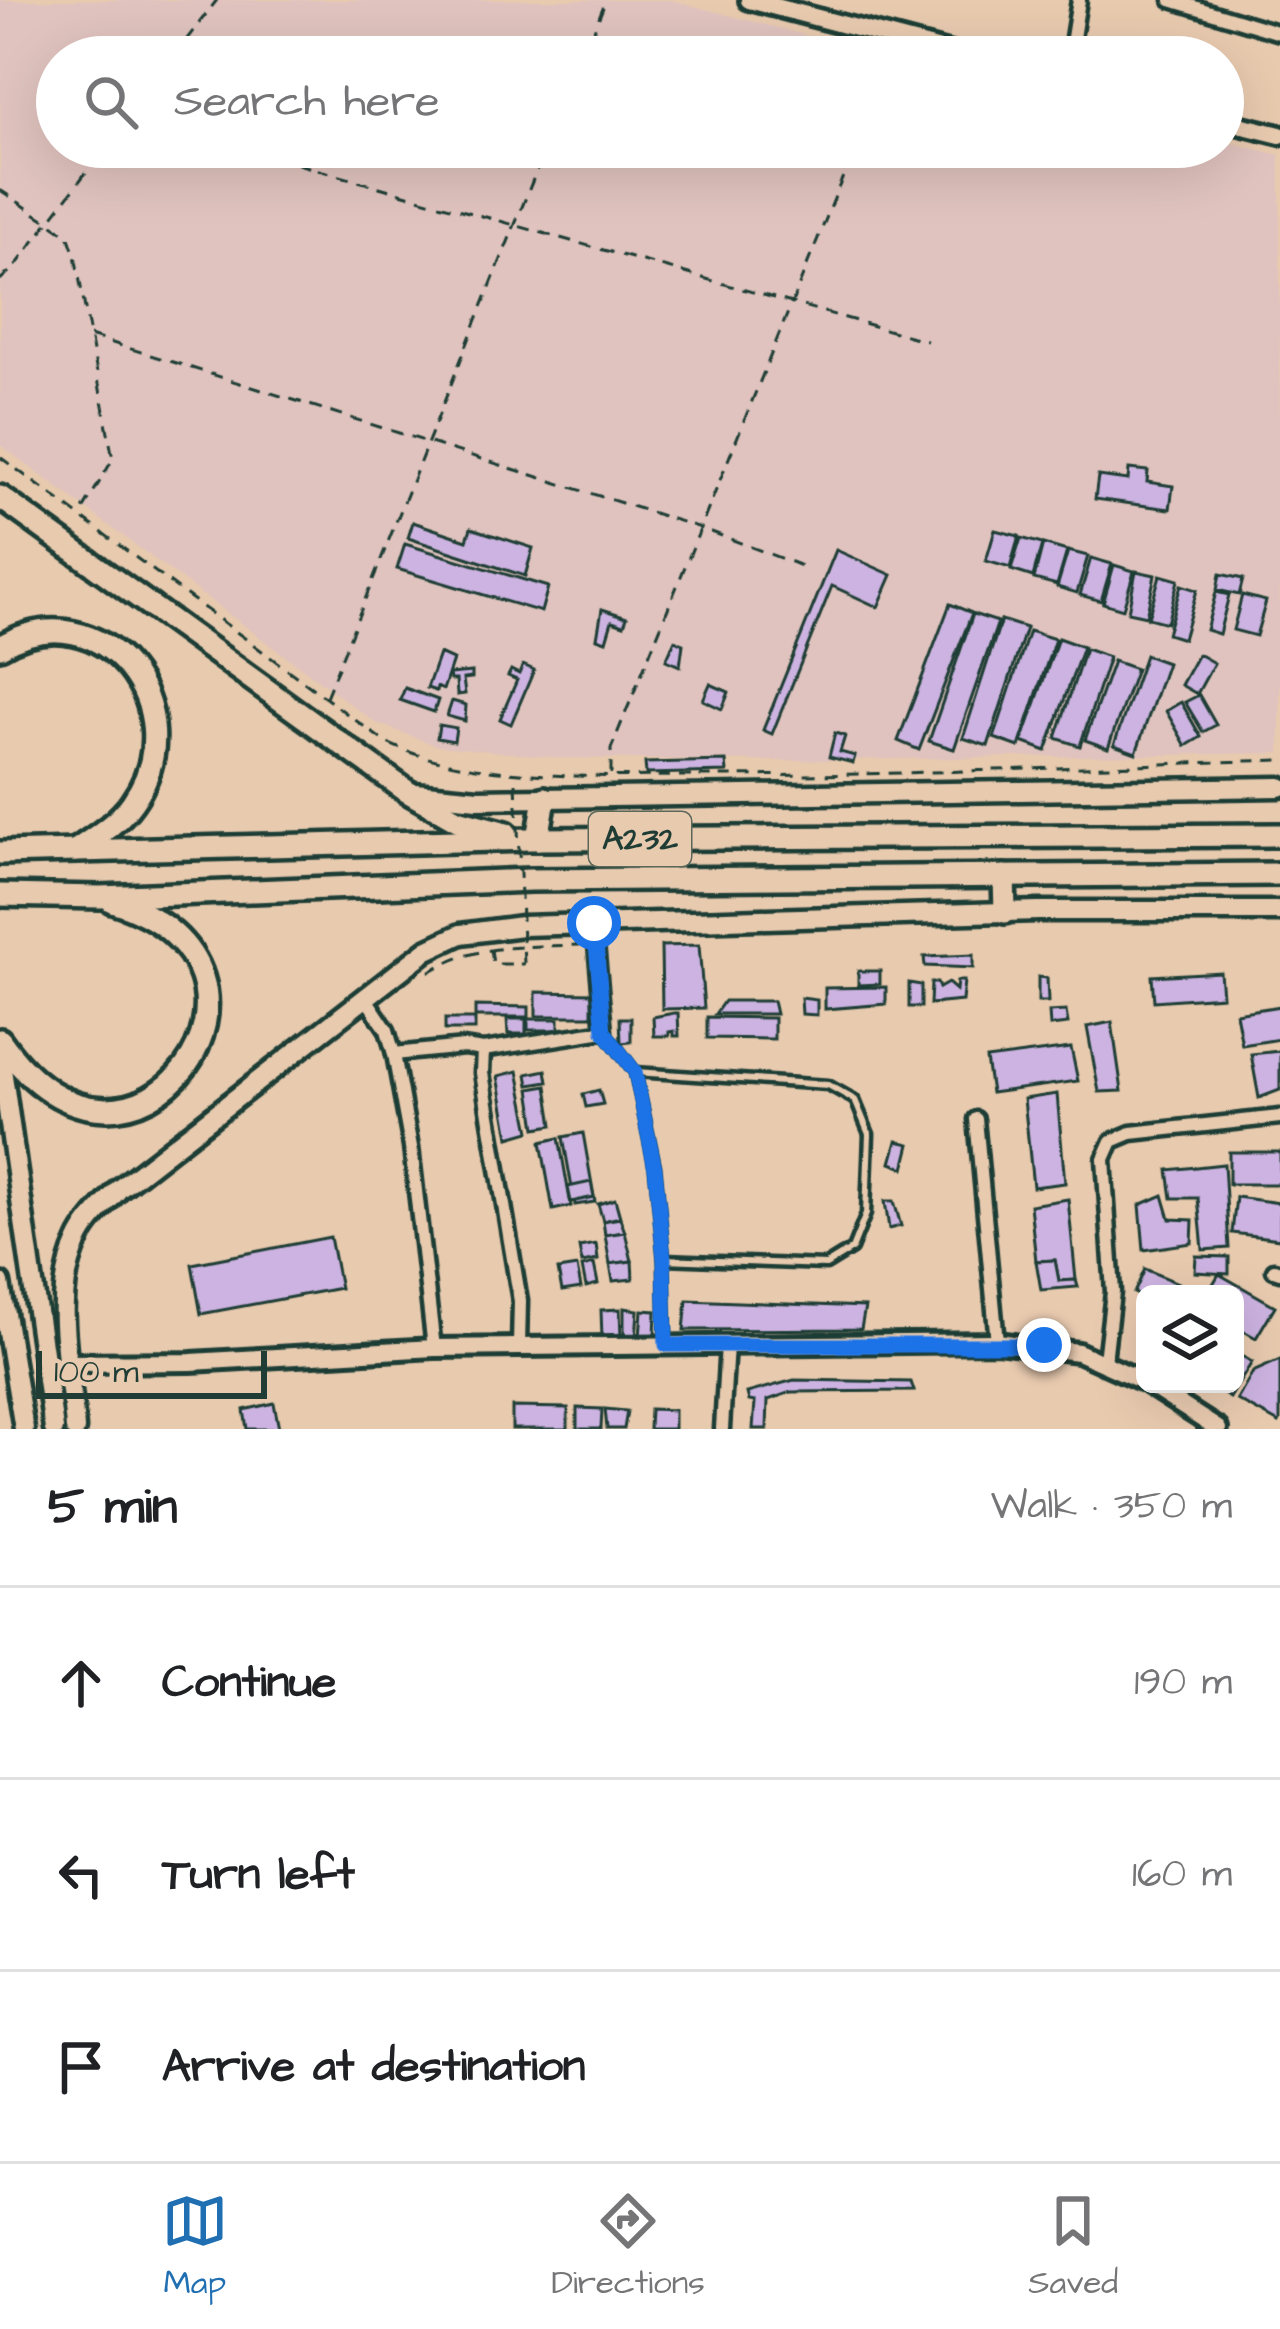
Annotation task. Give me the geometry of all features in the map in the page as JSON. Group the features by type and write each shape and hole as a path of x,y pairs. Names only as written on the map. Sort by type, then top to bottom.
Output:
{"highway":[{"path":"0,497 408,792 457,820 534,839 547,790"},
{"path":"0,647 28,634 49,631 92,639 127,664 149,699 154,742 144,783 117,820 74,852"},
{"name":"A232","path":"0,853 534,839 1280,836"},
{"name":"A232","path":"0,895 100,897 530,880 1280,874"},
{"path":"1004,877 1005,912"},
{"path":"0,1040 19,1066 46,1090 66,1102 105,1110 161,1092 194,1056 209,1017 208,998 188,950 153,917 100,897"}],"main road":[{"path":"408,792 478,799 547,790 1280,787"},
{"path":"75,1429 64,1287 79,1237 92,1220 119,1189 427,950 460,934 594,923 1005,912 1280,911"},
{"path":"0,1055 54,1429"},
{"path":"0,1283 24,1429"}],"street":[{"path":"749,0 887,36"},
{"path":"1073,36 1079,0"},
{"path":"1172,0 1280,33"},
{"path":"1244,126 1280,135"},
{"path":"394,1054 464,1047 483,1051 604,1031 594,923"},
{"path":"365,998 387,1030 394,1054 411,1147 434,1348"},
{"path":"483,1051 482,1073 520,1301 519,1346"},
{"path":"1105,1361 1113,1292 1105,1159 1112,1141 1131,1133 1280,1117"},
{"path":"976,1119 997,1342"},
{"path":"69,1364 434,1348 997,1342 1044,1345 1105,1361 1136,1377"},
{"path":"722,1429 727,1344"},
{"path":"1162,1393 1218,1429"}],"lane":[{"path":"604,1031 635,1072 655,1168 666,1345"},
{"path":"635,1072 828,1084 855,1100 869,1134 866,1214 852,1249 826,1265 664,1259"}],"path":[{"path":"189,36 217,0"},
{"path":"591,36 606,0"},
{"path":"0,280 90,168"},
{"path":"309,168 927,341"},
{"path":"325,700 537,168"},
{"path":"611,776 611,749 846,168"},
{"path":"0,190 68,235 113,459 80,516"},
{"path":"90,336 701,528 804,567"},
{"path":"0,457 325,700 385,742 420,759 465,767 611,776 778,776 1280,760"},
{"path":"547,790 551,772"},
{"path":"491,949 494,964 524,964 516,783"},
{"path":"419,978 467,953 596,945"}],"shaded area":[{"path":"0,0 671,0 807,36 36,36 36,168 1244,168 1244,146 1280,155 1280,753 763,761 561,758 438,746 376,723 0,445"}],"building":[{"path":"1129,469 1148,471 1147,482 1173,486 1170,509 1095,499 1098,476 1128,480"},
{"path":"413,522 467,540 471,528 533,548 525,576 408,538"},
{"path":"995,530 1019,536 1010,568 986,561"},
{"path":"1021,538 1042,544 1033,577 1011,570"},
{"path":"405,544 548,587 541,612 397,569"},
{"path":"1043,544 1067,551 1057,585 1034,579"},
{"path":"836,550 892,575 878,607 832,586 772,734 763,730"},
{"path":"1068,551 1088,556 1077,593 1057,587"},
{"path":"1091,558 1112,564 1101,601 1080,595"},
{"path":"1114,565 1134,571 1123,609 1103,603"},
{"path":"1136,571 1155,575 1146,616 1128,612"},
{"path":"1220,574 1243,579 1239,595 1217,590"},
{"path":"1160,575 1178,580 1167,623 1148,618"},
{"path":"1181,585 1197,590 1183,639 1167,634"},
{"path":"1216,592 1229,595 1219,634 1206,630"},
{"path":"1242,595 1266,601 1256,636 1233,630"},
{"path":"950,604 972,613 919,750 898,741"},
{"path":"602,609 627,617 624,625 612,621 606,641 597,638"},
{"path":"973,614 998,622 954,749 929,741"},
{"path":"1001,620 1026,628 988,746 963,738"},
{"path":"1029,631 1055,639 1019,747 994,738"},
{"path":"1058,638 1083,647 1046,751 1022,742"},
{"path":"675,640 683,644 680,666 666,660"},
{"path":"1085,649 1109,657 1080,746 1056,738"},
{"path":"439,654 453,660 443,690 437,687 436,691 427,688"},
{"path":"1198,654 1214,663 1197,694 1181,685"},
{"path":"1145,655 1167,663 1136,753 1114,745"},
{"path":"1113,661 1136,669 1108,748 1085,740"},
{"path":"523,665 534,670 511,724 500,719 517,680 508,676 511,670 519,674"},
{"path":"472,672 472,678 463,679 465,694 457,695 456,680 450,680 449,674"},
{"path":"710,684 729,692 722,709 703,700"},
{"path":"405,688 438,700 434,712 400,700"},
{"path":"1199,695 1216,725 1203,732 1185,702"},
{"path":"452,701 466,705 465,721 447,716"},
{"path":"1181,702 1201,737 1186,746 1166,711"},
{"path":"439,725 456,728 454,741 437,738"},
{"path":"835,733 845,736 840,752 855,756 853,763 829,757"},
{"path":"726,761 727,772 646,774 645,763"},
{"path":"699,945 704,1008 662,1009 661,946"},
{"path":"973,955 973,968 925,966 924,957"},
{"path":"858,971 880,971 880,984 858,985"},
{"path":"1220,972 1222,996 1154,1001 1152,976"},
{"path":"1038,977 1047,978 1048,1002 1038,1002"},
{"path":"957,981 964,981 962,1001 930,1004 931,983 939,988 948,983 956,990"},
{"path":"909,983 921,985 921,1007 909,1007"},
{"path":"886,987 886,1004 825,1009 825,988"},
{"path":"536,992 592,993 592,1016 536,1016"},
{"path":"801,998 817,1000 817,1015 802,1014"},
{"path":"724,1001 773,1001 776,1014 715,1014"},
{"path":"475,1006 529,1007 529,1017 475,1017"},
{"path":"1280,1006 1280,1039 1242,1045 1236,1013"},
{"path":"1066,1011 1068,1024 1050,1026 1049,1012"},
{"path":"678,1013 679,1036 674,1031 669,1036 654,1036 653,1017"},
{"path":"707,1017 774,1018 774,1039 707,1038"},
{"path":"620,1018 631,1018 631,1042 621,1043"},
{"path":"445,1019 475,1019 475,1030 445,1030"},
{"path":"507,1019 526,1019 526,1034 508,1034"},
{"path":"528,1019 559,1019 559,1030 528,1030"},
{"path":"1112,1022 1122,1091 1099,1092 1087,1027"},
{"path":"1071,1048 1078,1081 991,1093 986,1059"},
{"path":"1280,1051 1280,1090 1259,1098 1251,1054"},
{"path":"546,1070 548,1082 529,1085 527,1074"},
{"path":"518,1071 530,1131 509,1137 498,1076"},
{"path":"547,1086 553,1125 536,1128 530,1089"},
{"path":"599,1090 603,1104 586,1107 583,1094"},
{"path":"1057,1094 1065,1183 1033,1187 1024,1099"},
{"path":"583,1133 595,1202 575,1205 563,1137"},
{"path":"559,1138 571,1206 553,1210 541,1142"},
{"path":"897,1141 910,1144 904,1168 891,1163"},
{"path":"1229,1152 1280,1152 1280,1184 1229,1184"},
{"path":"1224,1164 1229,1248 1203,1250 1198,1198 1172,1198 1168,1170"},
{"path":"591,1182 594,1197 571,1202 568,1187"},
{"path":"1163,1195 1170,1219 1193,1220 1192,1243 1144,1250 1140,1205"},
{"path":"1236,1197 1280,1203 1280,1239 1232,1233"},
{"path":"615,1199 620,1217 603,1221 598,1204"},
{"path":"1068,1199 1076,1280 1059,1281 1055,1260 1036,1261 1030,1205"},
{"path":"885,1201 894,1201 901,1226 889,1229"},
{"path":"620,1218 625,1232 605,1235 603,1221"},
{"path":"625,1232 632,1261 610,1264 605,1235"},
{"path":"330,1237 340,1288 201,1314 192,1264"},
{"path":"596,1244 598,1260 582,1263 579,1247"},
{"path":"1196,1256 1229,1257 1229,1274 1195,1272"},
{"path":"1055,1260 1059,1281 1076,1280 1078,1287 1041,1290 1036,1261"},
{"path":"632,1261 633,1279 613,1281 610,1264"},
{"path":"594,1264 598,1284 586,1287 582,1267"},
{"path":"577,1267 581,1288 562,1291 558,1270"},
{"path":"1145,1269 1182,1285 1138,1285"},
{"path":"1219,1274 1238,1285 1212,1285"},
{"path":"1244,1288 1275,1306 1256,1338 1244,1331"},
{"path":"687,1300 865,1307 861,1329 684,1330"},
{"path":"624,1308 638,1310 636,1338 624,1338"},
{"path":"620,1309 621,1338 602,1338 601,1310"},
{"path":"642,1310 656,1311 655,1336 640,1337"},
{"path":"1280,1360 1279,1423 1237,1400 1253,1372"},
{"path":"794,1380 911,1382 914,1391 791,1392 768,1400 767,1429 753,1429 755,1402 749,1401 747,1393"},
{"path":"274,1403 279,1429 247,1429 244,1410"},
{"path":"512,1407 568,1408 568,1429 512,1429"},
{"path":"577,1408 602,1409 601,1429 577,1429"},
{"path":"605,1409 627,1411 624,1429 607,1429"},
{"path":"650,1409 674,1410 674,1429 649,1429"}],"route":[{"path":"594,923 604,1031 635,1072 655,1168 666,1345 1044,1345"}]}
